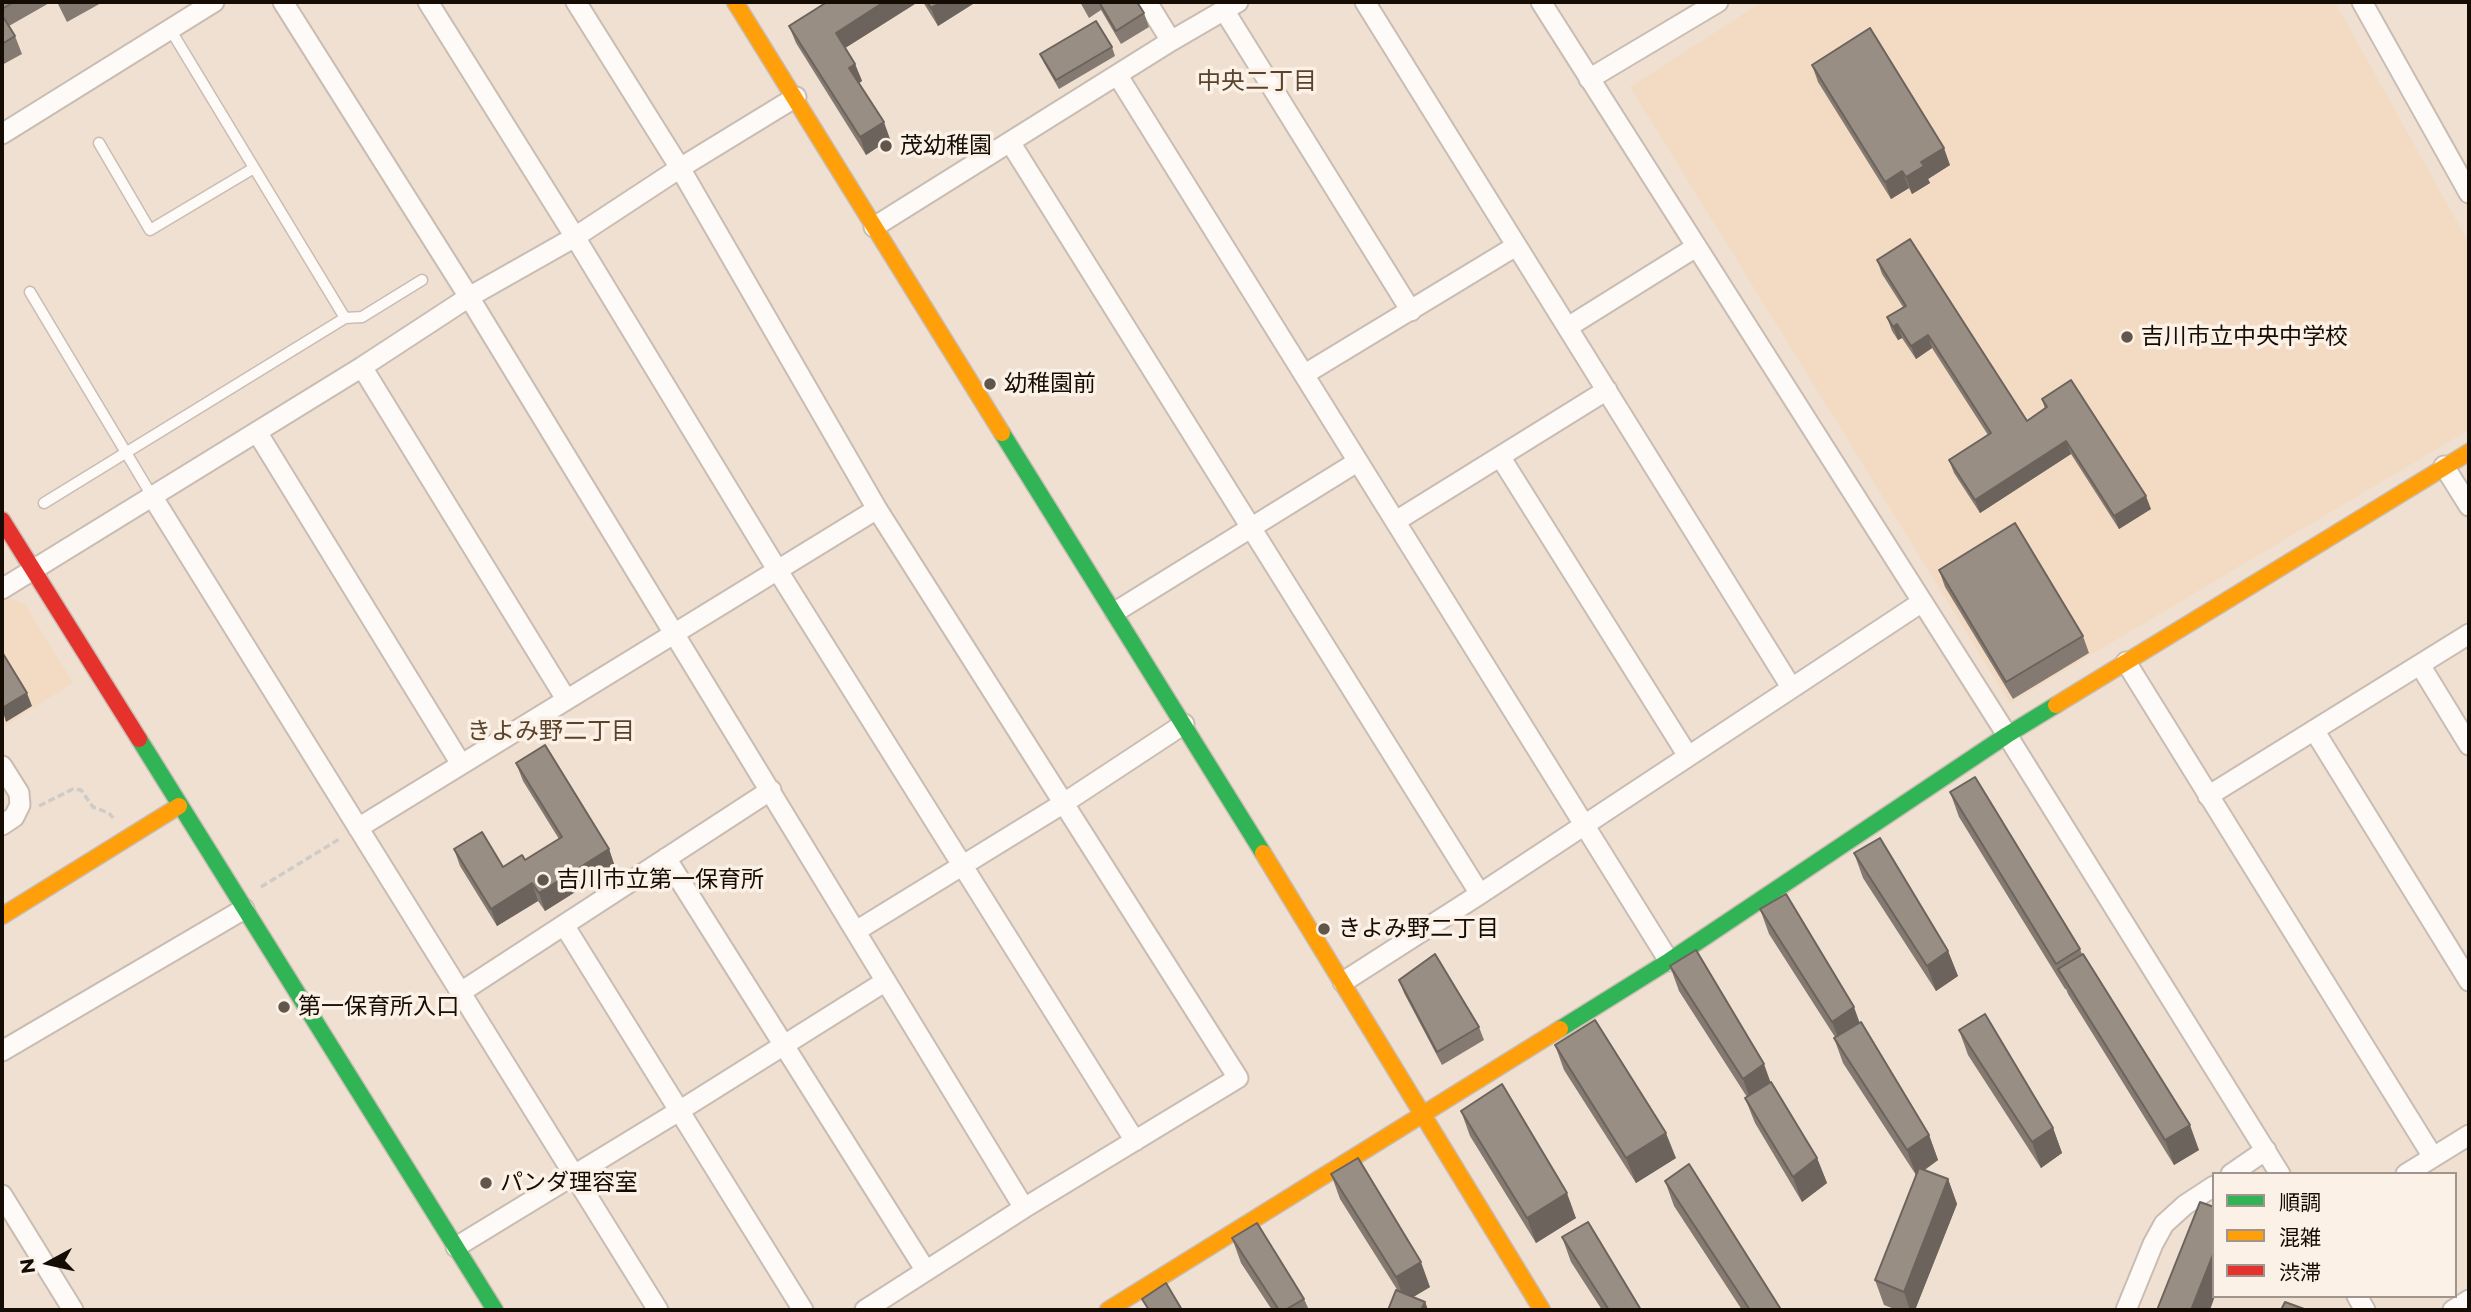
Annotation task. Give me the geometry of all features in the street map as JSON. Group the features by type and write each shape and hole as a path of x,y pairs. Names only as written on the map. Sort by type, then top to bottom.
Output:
{"street":[{"path":"2,134 214,2"},
{"path":"284,2 469,297 1024,1208"},
{"path":"428,2 778,571 1135,1141"},
{"path":"576,2 680,168 877,509 1238,1078 1024,1208 865,1310"},
{"path":"735,2 1115,612 1542,1310"},
{"path":"1147,2 1171,41"},
{"path":"1365,2 1791,687"},
{"path":"1541,2 2007,735 2279,1172"},
{"path":"1589,79 1718,2"},
{"path":"2362,2 2469,194"},
{"path":"874,226 1231,6 1411,311"},
{"path":"1118,76 1669,961"},
{"path":"2,589 362,367 469,297 575,237 796,97"},
{"path":"1010,142 1480,894"},
{"path":"1305,374 1516,246"},
{"path":"1568,327 1696,247"},
{"path":"362,367 566,699"},
{"path":"1396,521 1607,390"},
{"path":"257,432 461,764"},
{"path":"1112,1309 1669,961 2007,735 2469,452"},
{"path":"1501,457 1688,756"},
{"path":"1115,612 1357,461"},
{"path":"2444,466 2469,506"},
{"path":"152,496 658,1310"},
{"path":"358,828 877,509"},
{"path":"2,520 495,1310"},
{"path":"1343,982 1922,602"},
{"path":"2208,796 2469,634"},
{"path":"2126,662 2433,1157"},
{"path":"2420,665 2469,744"},
{"path":"856,930 1064,803 1184,724"},
{"path":"2314,730 2469,981"},
{"path":"2,766 19,793 20,805 14,817 2,825"},
{"path":"461,992 771,790"},
{"path":"2,916 179,806"},
{"path":"666,859 926,1271"},
{"path":"2,1051 244,909"},
{"path":"564,925 803,1310"},
{"path":"456,1247 886,981"},
{"path":"2409,1172 2469,1135"},
{"path":"2234,1172 2266,1150"},
{"path":"2126,1310 2164,1224 2185,1205 2212,1187"},
{"path":"2,1195 73,1310"},
{"path":"2453,1310 2469,1300"}],"lane":[{"path":"170,29 345,318"},
{"path":"99,143 150,230 254,168"},
{"path":"44,503 345,318 362,317 422,280"},
{"path":"30,292 152,496"}],"path":[{"path":"20,805 37,807 64,792 80,790 93,807 109,813 117,824"},
{"path":"256,889 358,828"}],"shaded area":[{"name":"吉川市立中央中学校","path":"1762,2 2335,2 2469,243 2469,430 2010,703 1630,87"},
{"path":"6,597 25,604 73,683 2,728 2,600"}],"building":[{"path":"2,2 14,2 2,9"},
{"path":"827,2 884,2 836,33 855,64 849,68 884,122 860,137 789,26"},
{"path":"927,2 942,2 931,8"},
{"path":"1099,2 1137,2 1144,13 1116,31"},
{"path":"2,15 15,36 2,44"},
{"path":"1096,21 1112,47 1056,80 1040,54"},
{"path":"1870,28 1944,148 1921,162 1924,166 1906,177 1902,171 1885,182 1812,65"},
{"path":"1910,239 2027,421 2047,407 2042,399 2071,380 2146,496 2114,516 2066,441 1975,500 1949,460 1991,433 1928,335 1911,346 1897,324 1893,327 1887,317 1906,306 1877,260"},
{"path":"2015,523 2083,636 2006,682 1939,570"},
{"path":"2,652 27,693 2,708"},
{"path":"545,745 609,849 539,893 532,883 491,909 454,849 482,832 503,867 522,855 525,860 562,837 516,763"},
{"path":"1975,777 2080,949 2056,964 1950,792"},
{"path":"1880,838 1948,951 1927,966 1854,853"},
{"path":"1786,894 1854,1007 1832,1022 1760,909"},
{"path":"1696,950 1764,1064 1743,1079 1670,966"},
{"path":"1435,954 1479,1027 1437,1052 1399,980"},
{"path":"2083,954 2190,1125 2165,1140 2058,969"},
{"path":"1985,1014 2053,1128 2032,1142 1959,1030"},
{"path":"1595,1020 1666,1133 1626,1158 1555,1045"},
{"path":"1861,1022 1929,1135 1907,1150 1834,1038"},
{"path":"1771,1082 1817,1158 1793,1177 1745,1098"},
{"path":"1502,1084 1567,1193 1527,1218 1461,1111"},
{"path":"1358,1158 1421,1262 1396,1277 1331,1174"},
{"path":"1689,1164 1780,1308 1777,1310 1750,1310 1665,1181"},
{"path":"1919,1168 1948,1179 1904,1292 1875,1280"},
{"path":"2200,1202 2212,1206 2212,1257 2191,1310 2157,1310"},
{"path":"1588,1222 1641,1310 1609,1310 1562,1237"},
{"path":"1257,1223 1304,1299 1285,1310 1279,1310 1232,1238"},
{"path":"1166,1283 1182,1310 1149,1310 1142,1299"},
{"path":"1396,1290 1425,1302 1421,1310 1388,1310"},
{"path":"2285,1302 2307,1310 2281,1310"}],"traffic: fast":[{"path":"1002,433 1263,853"},
{"path":"1560,1029 1669,961 2056,705"},
{"path":"139,739 495,1310"}],"traffic: slow":[{"path":"735,2 1002,433"},
{"path":"2056,705 2469,452"},
{"path":"2,916 179,806"},
{"path":"1263,853 1542,1310"},
{"path":"1108,1310 1560,1029"}],"traffic: jam":[{"path":"2,520 139,739"}],"place":[{"name":"茂幼稚園","path":"886,146"},
{"name":"吉川市立中央中学校","path":"2127,337"},
{"name":"幼稚園前","path":"990,384"},
{"name":"吉川市立第一保育所","path":"543,880"},
{"name":"きよみ野二丁目","path":"1324,929"},
{"name":"第一保育所入口","path":"284,1007"},
{"name":"パンダ理容室","path":"486,1183"}],"district":[{"name":"中央二丁目","path":"1257,82"},
{"name":"きよみ野二丁目","path":"551,732"}]}
